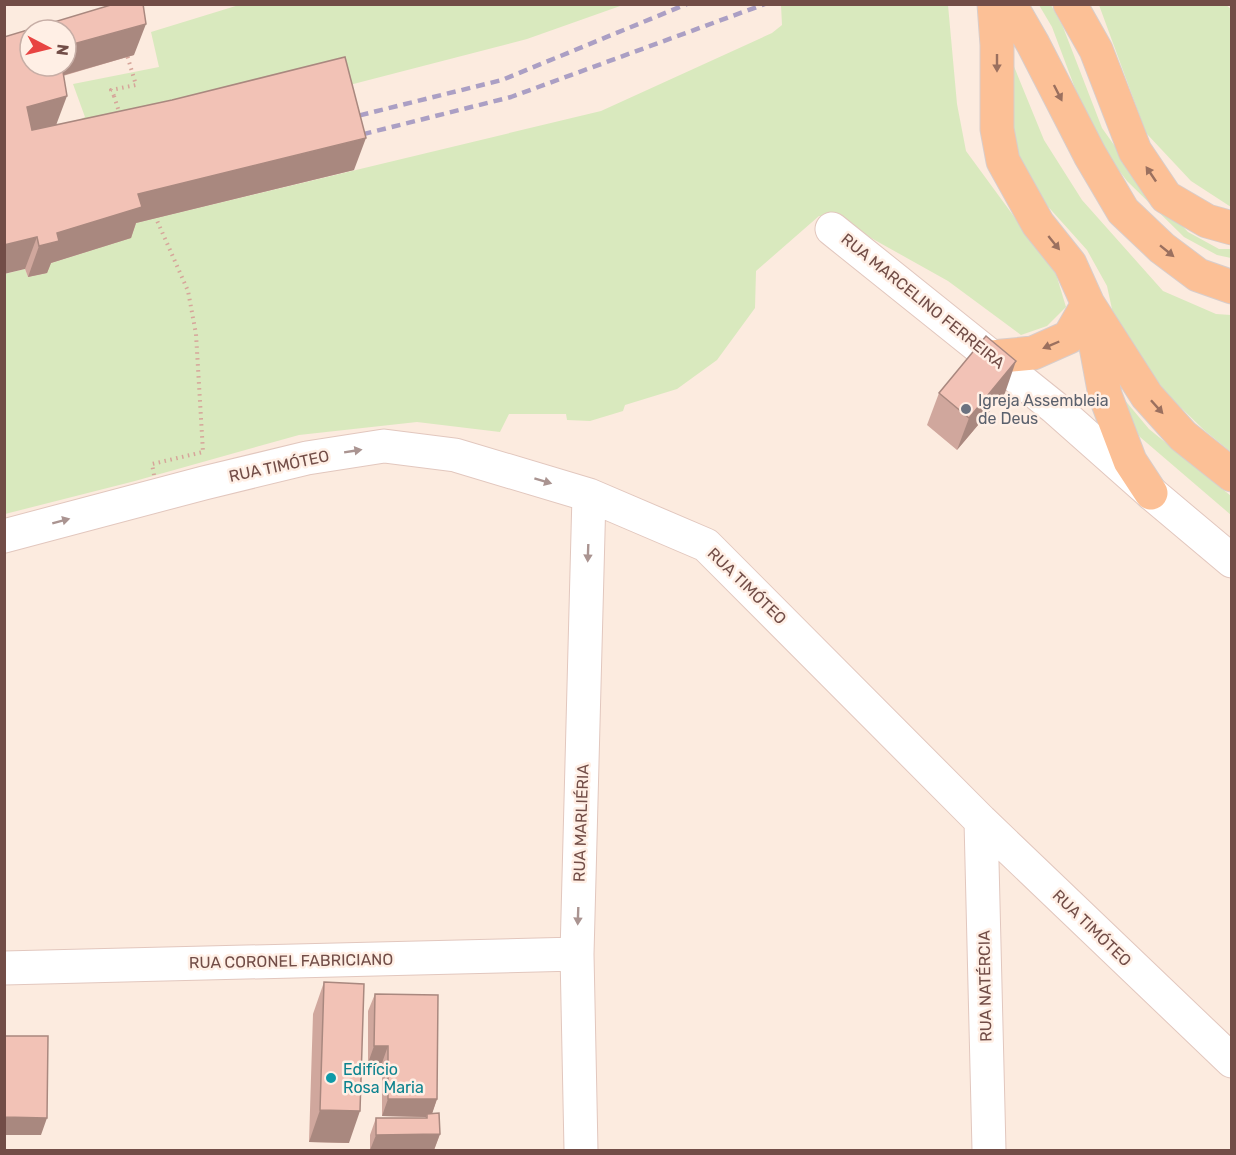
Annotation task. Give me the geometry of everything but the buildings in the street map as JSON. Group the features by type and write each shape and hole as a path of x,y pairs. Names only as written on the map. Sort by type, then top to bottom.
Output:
{"main road":[{"path":"994,4 997,45 997,129 1004,161 1038,224 1070,264 1088,304 1147,396 1183,436 1232,475"},
{"path":"1010,4 1090,156 1124,211 1162,248 1198,275 1232,286"},
{"path":"1071,4 1096,50 1135,151 1166,197 1207,221 1232,228"},
{"path":"992,357 1033,352 1069,338 1088,304"},
{"path":"1088,304 1104,394 1130,461 1151,493"}],"street":[{"name":"RUA MARCELINO FERREIRA","path":"832,229 1054,407 1232,561"},
{"name":"RUA TIMÓTEO","path":"4,536 307,458 384,446 455,455 589,495 706,545 981,821 1232,1061"},
{"name":"RUA MARLIÉRIA","path":"581,1150 577,954 589,495"},
{"name":"RUA NATÉRCIA","path":"981,821 988,1150"},
{"name":"RUA CORONEL FABRICIANO","path":"4,968 577,954"}],"path":[{"path":"121,118 111,90 136,85 126,50"},
{"path":"152,206 159,228 188,291 196,334 202,452 152,464 154,475"}],"green space":[{"path":"1225,4 1232,10 1231,207 1191,181 1146,133 1099,5"},
{"path":"239,5 623,5 527,39 334,89 37,141 85,117 73,84 159,67 151,32"},
{"path":"781,5 948,5 957,104 966,151 1056,274 1066,307 1047,326 1021,335 948,281 855,229 819,216 756,271 755,308 717,360 677,389 625,405 623,411 590,421 567,420 566,414 509,414 500,432 417,422 299,435 135,481 5,514 5,274 25,269 28,277 47,273 45,265 130,238 127,225 601,111 772,33 782,25"},
{"path":"1039,5 1051,5 1063,27 1102,128 1136,176 1188,232 1219,249 1231,249 1231,258 1217,255 1184,237 1127,181 1093,136 1052,27"},
{"path":"1004,42 1044,140 1082,200 1163,291 1216,314 1231,315 1231,452 1204,430 1168,395 1144,363 1115,323 1107,286 1087,250 1030,184 1014,146"},
{"path":"1123,398 1149,429 1231,496 1231,515 1140,437 1118,402"}],"railway":[{"path":"345,119 502,80 687,4"},
{"path":"348,138 511,97 765,4"}],"place":[{"name":"Igreja Assembleia de Deus","path":"966,409"},
{"name":"Edifício Rosa Maria","path":"331,1078"}]}
